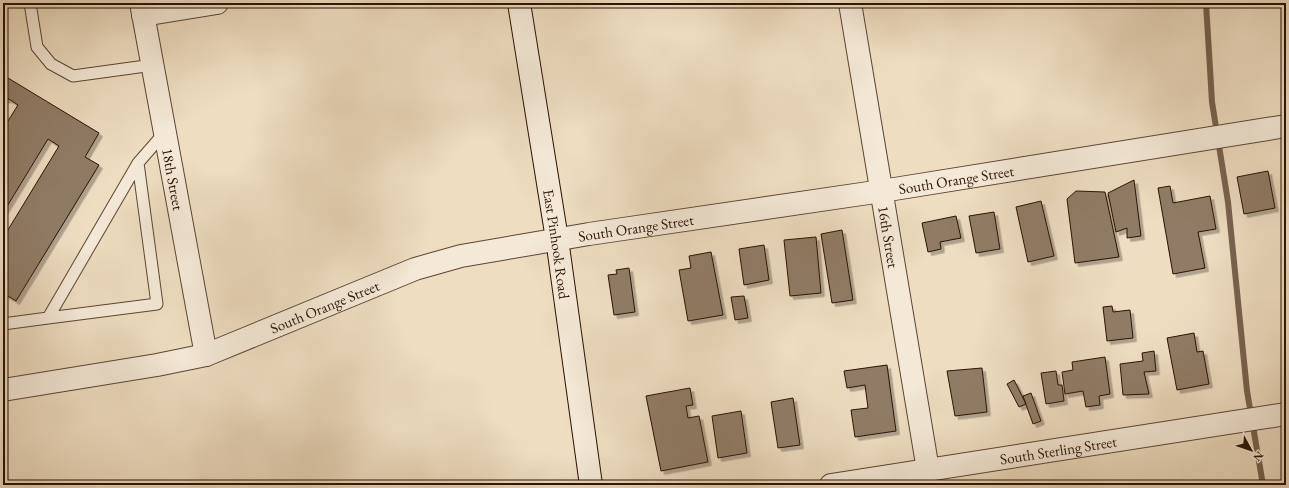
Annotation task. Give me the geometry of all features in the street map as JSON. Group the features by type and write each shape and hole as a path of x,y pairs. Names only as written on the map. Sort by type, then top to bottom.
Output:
{"street":[{"path":"142,9 217,3"},
{"name":"East Pinhook Road","path":"519,3 557,239 591,485"},
{"name":"16th Street","path":"850,3 928,470"},
{"name":"18th Street","path":"142,9 206,355"},
{"name":"South Orange Street","path":"3,390 157,365 206,355 415,269 461,256 557,239 882,191 1286,126"},
{"name":"South Sterling Street","path":"831,485 1286,414"}],"lane":[{"path":"30,3 37,47 51,64 73,76 153,65"},
{"path":"48,318 138,163 165,132"},
{"path":"3,324 157,304 138,163"}],"building":[{"path":"3,75 99,133 85,157 99,165 16,301 3,293 3,238 59,146 48,139 3,213 3,129 18,105 9,99 3,100"},
{"path":"1268,171 1275,208 1244,214 1237,177"},
{"path":"1134,180 1141,236 1127,238 1127,228 1116,232 1108,193"},
{"path":"1170,186 1173,203 1210,196 1216,229 1198,232 1205,268 1173,274 1158,188"},
{"path":"1076,191 1105,192 1119,257 1075,263 1067,199"},
{"path":"1041,201 1054,256 1028,262 1016,207"},
{"path":"994,212 1000,249 976,253 969,216"},
{"path":"956,216 961,238 940,242 941,249 928,252 922,223"},
{"path":"842,230 853,300 832,303 821,234"},
{"path":"816,237 821,293 790,296 784,240"},
{"path":"764,245 769,280 744,285 739,249"},
{"path":"711,252 723,315 688,321 679,270 691,268 689,256"},
{"path":"629,268 635,312 614,315 608,275 617,274 616,270"},
{"path":"744,296 748,318 735,320 731,297"},
{"path":"1112,306 1113,312 1130,310 1133,338 1107,341 1103,307"},
{"path":"1194,333 1197,352 1203,351 1209,384 1177,390 1167,338"},
{"path":"1154,351 1156,371 1144,372 1149,394 1123,395 1120,364 1143,361 1142,353"},
{"path":"1105,357 1110,394 1099,396 1100,405 1086,407 1083,391 1065,394 1062,372 1073,370 1072,362"},
{"path":"887,365 896,431 855,437 851,410 868,408 865,385 847,388 844,371"},
{"path":"982,368 987,412 955,416 947,371"},
{"path":"1056,371 1058,385 1062,385 1064,401 1046,404 1041,373"},
{"path":"1014,380 1026,404 1019,407 1007,384"},
{"path":"690,388 693,405 686,406 688,418 699,416 708,462 661,471 646,396"},
{"path":"1031,393 1041,421 1033,424 1023,396"},
{"path":"793,398 800,445 778,448 771,402"},
{"path":"741,411 747,453 718,458 712,416"},
{"path":"1114,481 1115,485 1090,485"}],"waterway":[{"path":"1206,3 1212,102 1228,202 1247,391 1263,485"}]}
